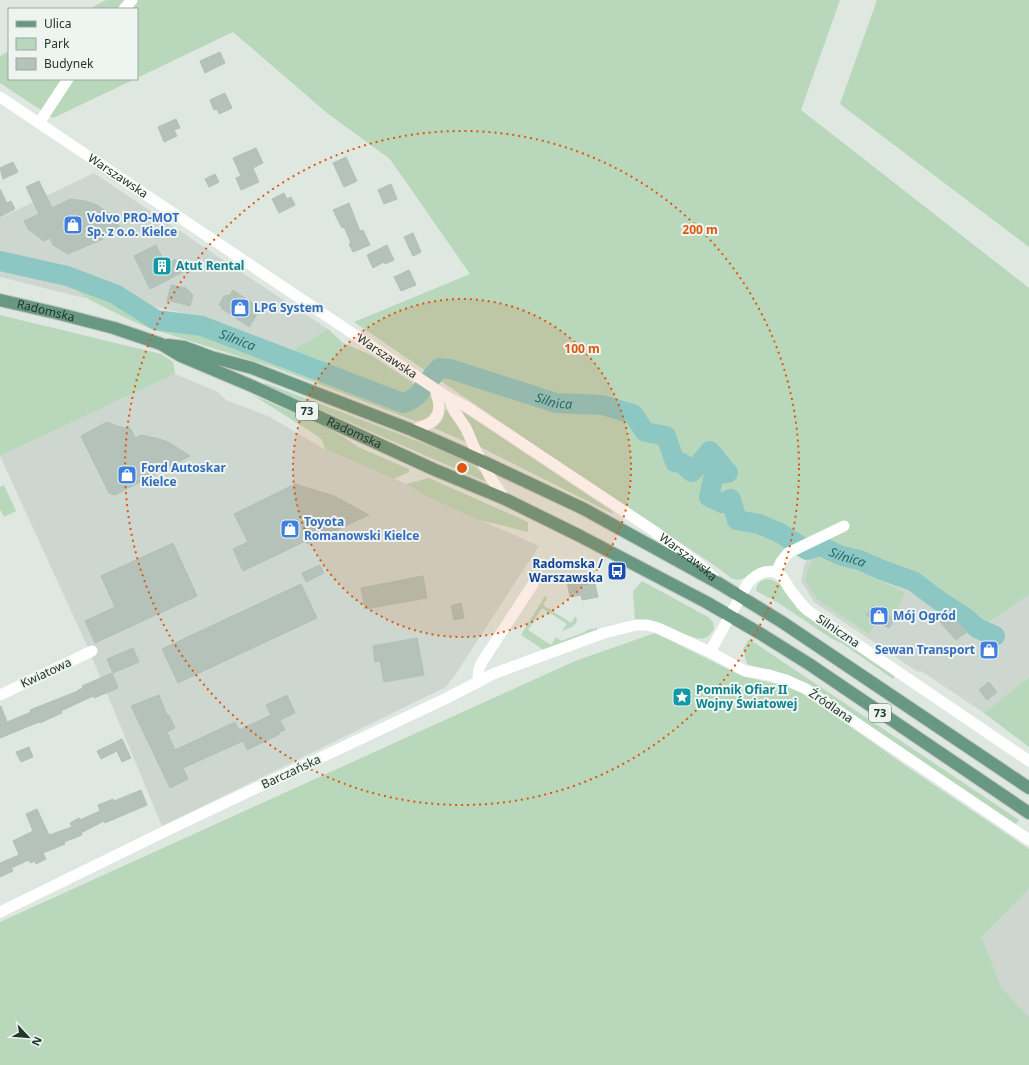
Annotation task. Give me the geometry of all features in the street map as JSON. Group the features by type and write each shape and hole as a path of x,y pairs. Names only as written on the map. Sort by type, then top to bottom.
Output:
{"main road":[{"name":"Radomska","path":"0,300 92,322 161,344 184,347 210,357 252,368 412,430"},
{"name":"Radomska","path":"161,344 181,356 259,389 433,469 505,499"},
{"name":"Warszawska","path":"412,430 482,461 584,510 720,584"},
{"name":"Warszawska","path":"505,499 578,535 706,602 729,616"},
{"name":"73","path":"720,584 804,636 1029,788"},
{"name":"73","path":"729,616 809,664 1029,813"}],"street":[{"path":"125,8 132,0"},
{"path":"39,123 67,80"},
{"name":"Warszawska","path":"0,97 435,389 467,407 654,531 700,565 720,584"},
{"path":"412,430 433,421 437,416 439,400 435,389"},
{"name":"Warszawska","path":"449,398 454,411 466,428 492,480 505,499"},
{"path":"710,652 745,587 752,579 764,571 776,572 788,553 844,526"},
{"name":"Silniczna","path":"776,572 783,578 799,601 808,610 1029,761"},
{"path":"478,682 478,670 482,662 533,584"},
{"name":"Barczańska","path":"0,912 149,839 346,747 493,674 604,633 636,625 647,625 658,628"},
{"name":"Źródlana","path":"658,628 710,652 745,671 769,675 786,680 806,689 1029,840"},
{"name":"Kwiatowa","path":"0,695 92,651"}],"shaded area":[{"path":"94,173 328,329 290,352 205,322 202,317 136,303 84,298 0,277 0,218"},
{"path":"175,374 218,392 226,400 270,417 322,448 406,484 428,497 539,546 446,687 162,826 88,648 0,456"},
{"path":"814,551 906,587 939,604 977,630 1029,595 1029,677 984,713 921,671 918,672 814,602 801,581 805,563"},
{"path":"1029,889 1029,1017 1001,987 982,937"}],"green space":[{"path":"106,0 840,0 801,110 1029,288 1029,595 977,630 939,604 906,587 814,551 808,544 777,566 763,567 755,570 745,578 737,580 731,578 714,565 596,487 354,322 470,274 390,159 327,113 233,32 138,78 138,8 91,8"},
{"path":"877,0 1029,0 1029,247 840,104"},
{"path":"8,52 8,80 133,80 53,118 0,83 0,56"},
{"path":"69,279 81,280 105,287 133,299 152,310 178,318 205,322 290,352 328,329 343,343 371,355 427,393 433,401 432,410 427,418 415,421 276,368 149,328 90,300 71,286"},
{"path":"0,315 161,354 173,362 175,374 0,456"},
{"path":"265,383 455,456 481,472 486,482 264,385"},
{"path":"253,395 324,426 358,447 409,469 409,472 394,479 325,449 322,440 316,435"},
{"path":"445,409 452,415 466,442 434,428 442,420"},
{"path":"462,411 612,511 613,514 480,447"},
{"path":"429,478 528,522 528,532 479,520 428,497 406,484"},
{"path":"4,485 16,511 4,517 0,509 0,487"},
{"path":"816,556 873,577 905,593 893,617 872,606 866,615 877,622 869,634 817,599 805,580 809,566"},
{"path":"767,579 780,584 798,610 895,676 893,679 843,644 832,639 777,602 756,591 759,583"},
{"path":"642,581 708,617 713,622 714,629 705,638 700,639 654,621 635,620 633,591"},
{"path":"545,596 547,598 543,605 571,623 576,616 577,622 572,627 562,631 567,624 542,608 528,630 551,645 556,637 561,641 587,630 597,628 598,630 544,650 521,635"},
{"path":"655,633 742,676 797,689 906,766 1029,849 1029,889 982,937 1001,987 1029,1017 1029,1065 0,1065 0,922 575,661"},
{"path":"749,639 1019,820 1016,824 955,784 770,671 747,664 743,649"},
{"path":"1029,677 1029,747 984,713"}],"building":[{"path":"220,52 225,63 205,73 200,61"},
{"path":"225,93 232,108 219,114 217,109 214,110 210,100"},
{"path":"176,119 180,128 174,130 177,136 164,142 158,127"},
{"path":"256,148 263,163 253,168 259,182 241,190 236,178 241,176 233,158"},
{"path":"346,157 357,181 344,187 333,163"},
{"path":"13,162 18,172 3,179 0,168"},
{"path":"215,174 219,182 209,187 205,179"},
{"name":"Volvo PRO-MOT Sp. z o.o. Kielce","path":"39,181 52,208 70,199 86,201 97,205 110,214 121,228 102,237 103,239 68,254 53,245 50,238 44,241 28,229 24,221 39,214 26,187"},
{"path":"391,184 397,199 384,204 378,190"},
{"path":"0,189 7,203 11,201 15,209 0,217"},
{"path":"284,193 287,199 291,197 295,205 279,213 272,199"},
{"path":"349,203 360,231 363,230 370,245 353,252 344,227 342,228 333,210"},
{"path":"413,233 421,252 413,256 404,237"},
{"name":"Atut Rental","path":"156,245 164,261 169,259 170,262 176,259 177,262 182,259 187,270 150,289 134,256"},
{"path":"387,245 394,260 385,264 384,262 373,268 367,255"},
{"path":"409,270 416,285 401,291 394,277"},
{"path":"171,285 186,288 193,295 190,306 167,300"},
{"name":"LPG System","path":"233,290 258,307 259,311 249,327 221,308 222,307 219,305 224,296 230,295"},
{"name":"Ford Autoskar Kielce","path":"107,422 131,429 135,438 141,435 170,443 190,456 115,495 109,493 81,436"},
{"name":"Toyota Romanowski Kielce","path":"295,484 334,496 369,515 307,544 306,541 243,571 233,549 248,542 234,514"},
{"path":"173,543 197,596 95,643 85,621 115,607 101,576"},
{"path":"320,565 324,573 306,582 302,573"},
{"path":"593,575 598,597 582,600 581,595 570,597 567,581"},
{"path":"423,576 427,598 365,609 361,588"},
{"path":"301,584 317,618 178,683 162,649"},
{"path":"461,603 464,618 454,620 451,606"},
{"name":"Mój Ogród","path":"872,606 895,619 889,628 866,615"},
{"path":"948,615 956,623 958,622 967,632 956,640 940,622"},
{"path":"417,638 424,675 384,682 380,661 375,662 373,646"},
{"path":"133,648 139,662 113,673 107,659"},
{"path":"112,673 118,688 94,698 93,696 40,723 39,722 0,738 1,706 7,722 31,712 30,710 78,691 83,688 82,686"},
{"path":"989,682 997,692 987,700 979,690"},
{"path":"159,695 167,715 169,715 175,728 167,732 175,750 235,722 239,730 271,715 266,705 287,695 295,713 280,720 285,730 279,732 280,734 247,750 243,741 183,768 188,779 170,788 131,706"},
{"path":"122,739 131,758 122,762 117,751 101,759 97,751"},
{"path":"29,747 33,757 21,762 16,752"},
{"path":"141,790 147,805 105,823 104,821 81,833 82,835 64,842 65,844 43,853 46,859 36,864 35,861 30,863 29,860 11,868 13,871 0,877 0,863 19,855 13,841 33,831 26,814 37,809 49,835 72,827 70,823 79,818 80,820 100,811 98,805 113,799 114,801"}],"waterway":[{"name":"Silnica","path":"0,261 67,276 115,294 156,320 202,326 403,403 415,397 440,368 450,369 556,403 602,405 633,414 645,432 666,436 675,462 682,463 692,472 710,451 728,473 714,474 709,497 722,503 731,499 737,520 759,524 778,532 807,550 820,546 842,556 859,560 913,581 966,618 977,628 995,636"}],"place":[{"name":"Volvo PRO-MOT Sp. z o.o. Kielce","path":"73,225"},
{"name":"Atut Rental","path":"162,266"},
{"name":"LPG System","path":"240,308"},
{"name":"Ford Autoskar Kielce","path":"127,475"},
{"name":"Toyota Romanowski Kielce","path":"290,529"},
{"name":"Radomska / Warszawska","path":"617,571"},
{"name":"Mój Ogród","path":"879,616"},
{"name":"Sewan Transport","path":"989,650"},
{"name":"Pomnik Ofiar II Wojny Światowej","path":"682,697"}]}
